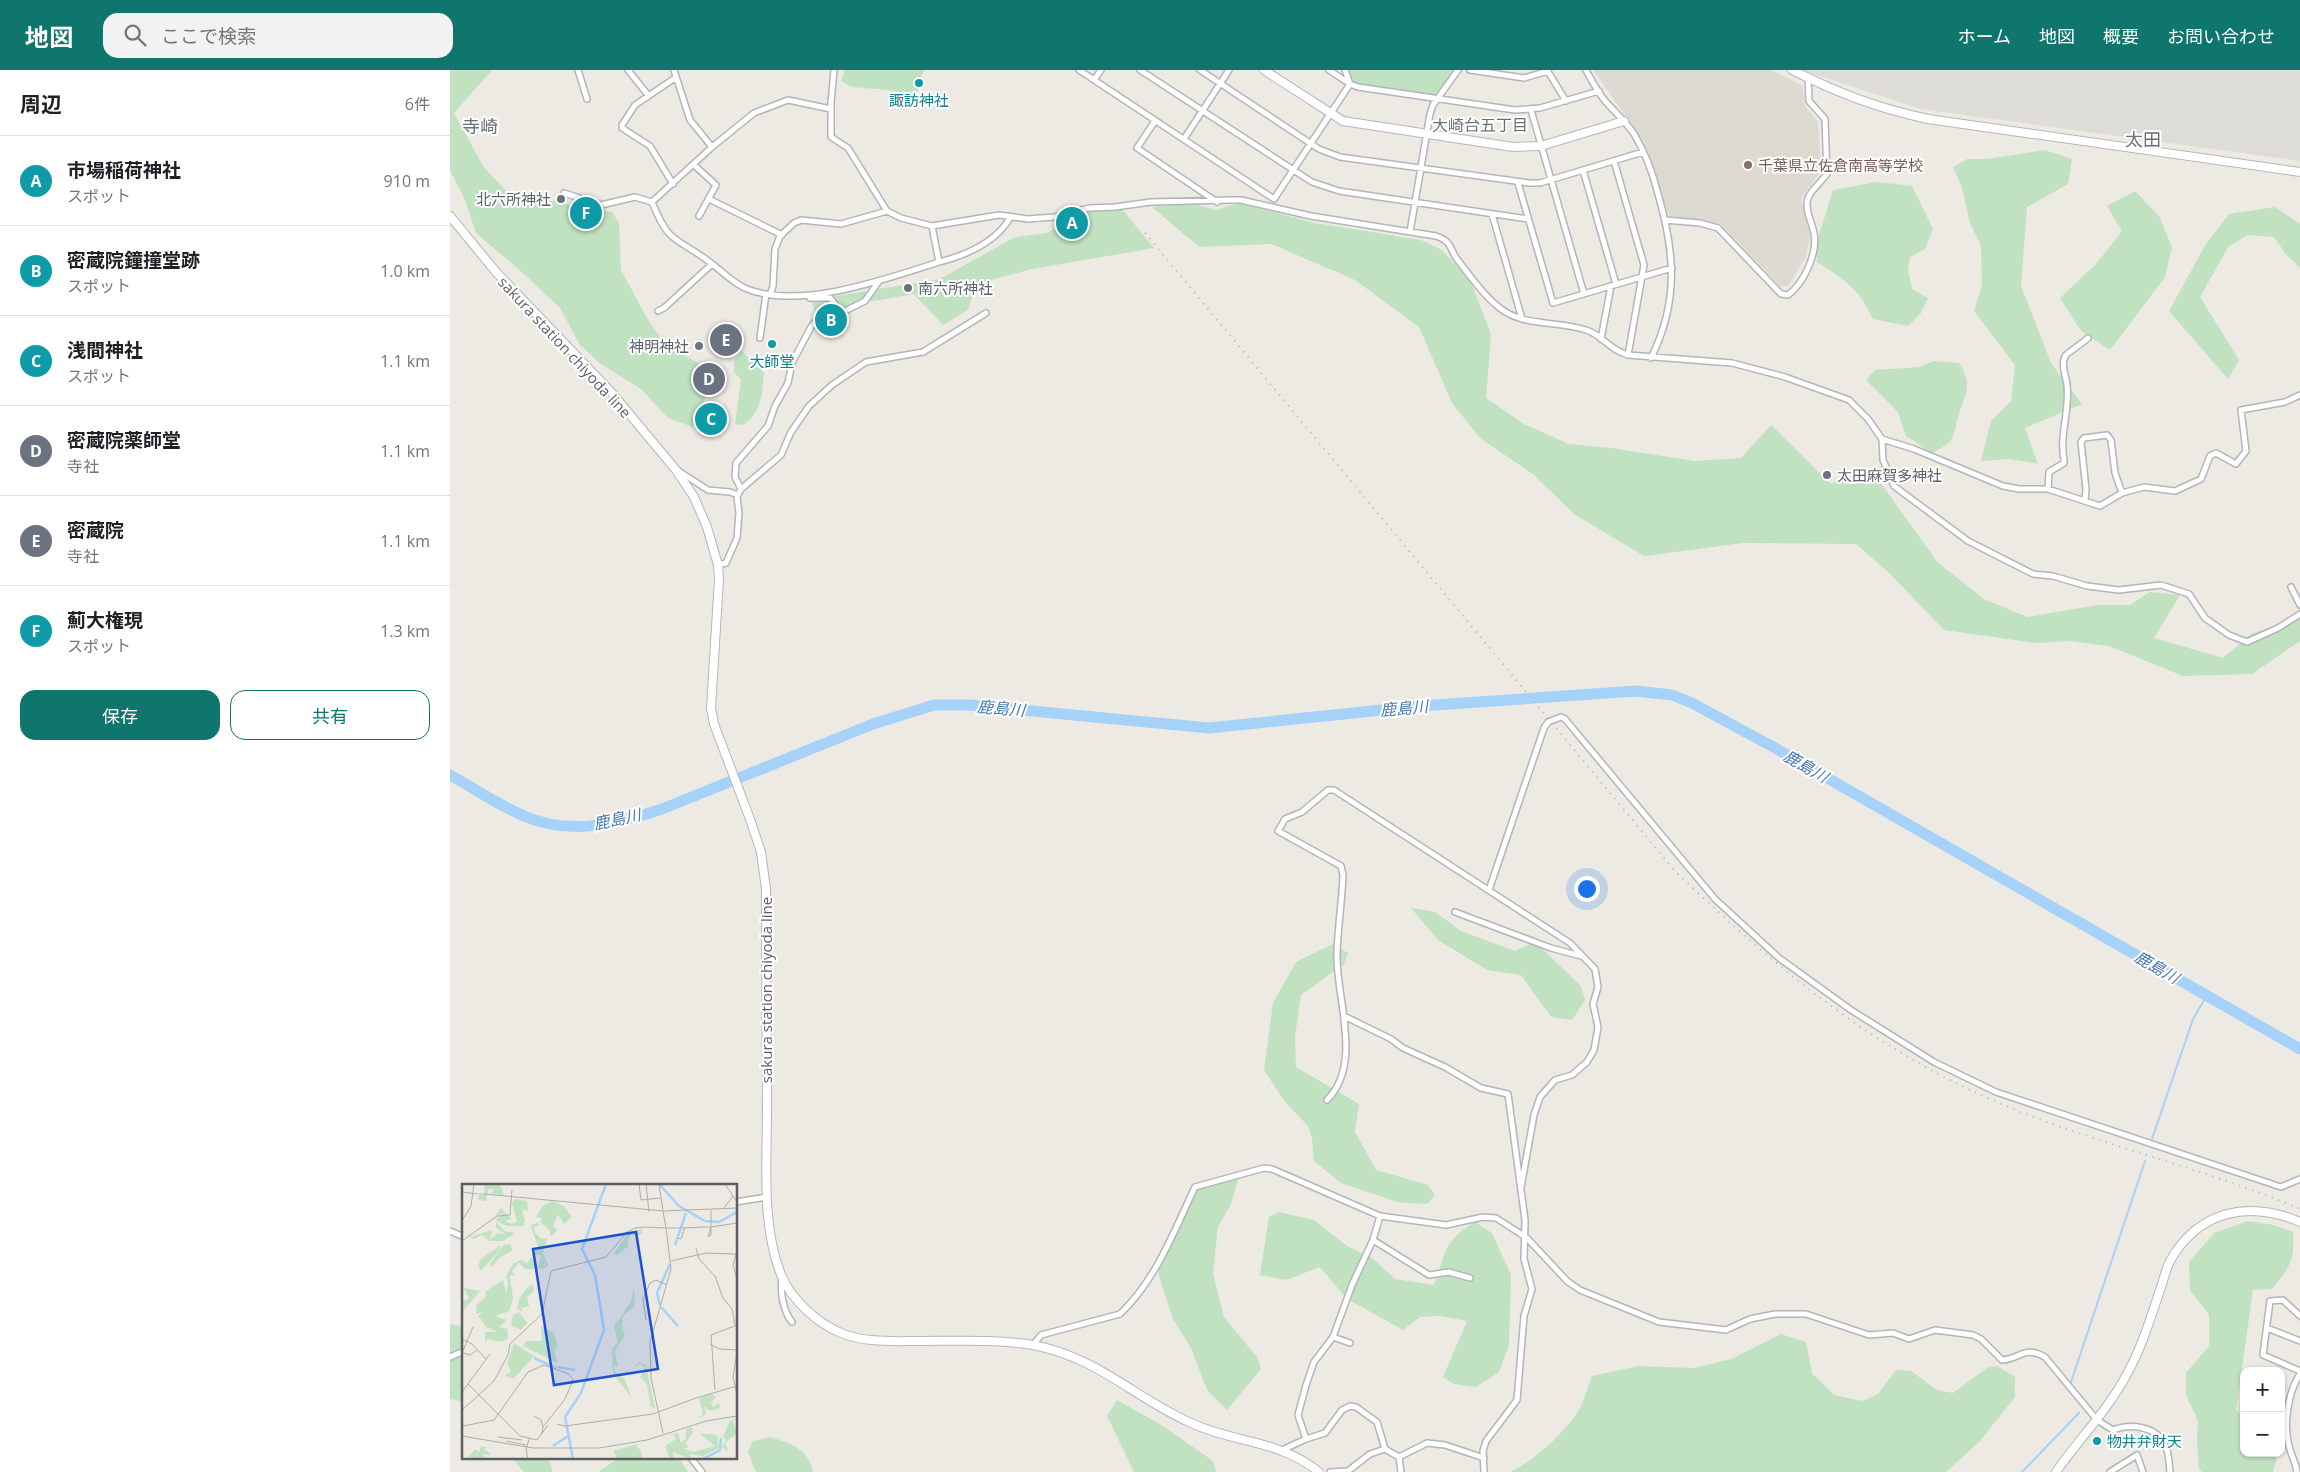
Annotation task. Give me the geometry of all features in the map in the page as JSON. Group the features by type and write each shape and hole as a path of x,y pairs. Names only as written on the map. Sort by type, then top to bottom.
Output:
{"main road":[{"path":"1264,70 1343,121 1513,147 1541,146 1624,121"},
{"path":"1792,70 1883,109 1928,119 2300,172"},
{"name":"sakura station chiyoda line","path":"450,216 496,272 611,392 676,470 694,497 707,526 718,565 711,708 714,724 761,852 766,889 767,1197 772,1239 782,1278 794,1296 817,1319 850,1336 877,1341 973,1341 1033,1346 1057,1351 1098,1368 1192,1424 1282,1450 1302,1460 1319,1472"},
{"path":"2056,1472 2097,1420 2127,1374 2146,1332 2170,1263 2190,1234 2208,1221 2228,1213 2249,1210 2268,1211 2300,1222"}],"street":[{"path":"578,70 587,99"},
{"path":"628,70 648,95"},
{"path":"674,70 690,120 712,147"},
{"path":"834,70 830,108 831,137 848,148 857,166 887,211 901,218 932,226 998,215 1010,218 1054,217 1090,208 1115,208 1151,202 1242,200 1279,210 1444,239 1450,244 1459,262 1494,304 1522,319 1540,324 1584,329 1615,350 1628,355 1732,363 1798,381 1849,400 1868,419 1882,439 1883,460 1888,476 1894,486 1905,496 1938,517 1968,540 2033,574 2053,576 2087,586 2119,590 2161,585 2189,594 2205,618 2229,635 2247,642 2278,628 2300,614"},
{"path":"1079,70 1274,199 1350,84"},
{"path":"1094,80 1101,70"},
{"path":"1140,70 1292,171 1330,188 1528,219"},
{"path":"1200,70 1318,149 1340,157 1518,184 1540,183 1643,152"},
{"path":"1184,139 1230,70"},
{"path":"1329,70 1358,87 1515,110 1530,110 1599,92"},
{"path":"1345,70 1350,84"},
{"path":"1410,232 1430,114 1458,70"},
{"path":"1470,70 1524,78 1548,71 1566,101"},
{"path":"1586,70 1599,92 1635,136 1643,152 1665,220 1672,268 1671,296 1659,343 1651,357"},
{"path":"673,184 650,146 622,128 623,122 635,105 676,78"},
{"path":"1665,220 1700,223 1718,228 1782,294 1788,295 1793,291 1812,258 1815,235 1807,206 1808,198 1827,174 1825,119 1809,101 1808,78"},
{"path":"652,202 712,147 754,113 788,100 830,108"},
{"path":"1530,110 1584,294"},
{"path":"1155,120 1137,148 1218,202"},
{"path":"1614,161 1644,265 1628,355"},
{"path":"694,165 716,185 698,216"},
{"path":"1583,170 1614,285 1600,339"},
{"path":"1518,184 1553,303 1672,268"},
{"path":"564,193 601,205 635,197 652,202 666,233 679,244 746,288 768,295 834,300 832,316 811,327 792,362 788,383 775,406 768,426 736,464 735,477 741,489"},
{"path":"709,199 782,234"},
{"path":"760,338 768,295 773,286 775,249 782,234 794,223 802,220 841,224 887,211"},
{"path":"1492,214 1522,319"},
{"path":"797,296 878,281 939,262 991,240 1002,230 1010,218"},
{"path":"932,226 939,262"},
{"path":"658,310 664,308 712,264"},
{"path":"816,323 829,324 841,313 865,301 878,281"},
{"path":"718,565 726,563 737,538 738,495 741,489 781,455 791,432 809,406 841,377 866,362 923,352 986,313"},
{"path":"2048,489 2049,472 2064,463 2061,442 2067,387 2064,365 2065,356 2067,353 2078,349 2088,338"},
{"path":"1882,439 1914,449 2003,486 2019,489 2048,489 2100,506 2122,493 2144,487 2175,491 2201,480 2210,456 2216,453 2236,464 2246,451 2241,410 2285,402 2300,394"},
{"path":"2085,501 2086,489 2081,442 2084,438 2107,435 2111,440 2115,473 2122,493"},
{"path":"676,470 708,490 730,492 738,495"},
{"path":"2291,587 2300,605"},
{"path":"1489,890 1544,728 1548,722 1561,717 1565,719 1715,899 1779,958 1851,1010 1899,1041 1934,1062 1996,1092 2281,1187 2300,1179"},
{"path":"1327,1100 1337,1090 1347,1040 1336,953 1343,875 1340,866 1278,832 1285,819 1302,812 1328,790 1334,790 1570,943 1595,969 1598,987 1593,1004 1598,1027 1594,1050 1587,1062 1572,1074 1555,1080 1540,1097 1534,1115 1521,1187"},
{"path":"1455,912 1551,948 1582,956"},
{"path":"1344,1016 1391,1039 1403,1048 1445,1067 1481,1088 1508,1094 1526,1238 1524,1259 1532,1289 1524,1316 1517,1400 1486,1441 1484,1472"},
{"path":"1033,1346 1041,1334 1120,1314 1152,1276 1195,1187 1264,1168 1272,1169 1380,1216 1446,1225 1482,1217 1496,1218 1526,1238 1567,1281 1580,1290 1660,1322 1726,1330 1758,1317 1775,1314 1806,1314 1868,1335 1893,1333 1909,1339 1935,1330 1973,1335 1981,1339 2002,1360 2024,1352 2036,1352 2045,1357 2097,1420 2113,1430 2124,1426 2146,1429 2160,1438 2166,1446 2170,1472"},
{"path":"738,1202 767,1197"},
{"path":"1306,1439 1298,1416 1312,1366 1333,1337 1352,1285 1373,1240 1380,1216"},
{"path":"450,1231 462,1236"},
{"path":"1373,1240 1429,1275 1449,1272 1470,1278"},
{"path":"782,1278 780,1288 787,1316 792,1322"},
{"path":"2298,1469 2289,1446 2287,1430 2293,1384 2300,1373 2264,1356 2270,1301 2283,1300 2300,1316"},
{"path":"2267,1328 2300,1341"},
{"path":"1333,1337 1350,1343"},
{"path":"450,1357 462,1352"},
{"path":"1282,1450 1325,1433 1342,1410 1350,1406 1356,1407 1377,1422 1385,1449 1399,1457"},
{"path":"1399,1457 1427,1443 1445,1445 1484,1458"},
{"path":"1330,1472 1348,1471 1370,1454 1385,1449"},
{"path":"2110,1472 2137,1455 2143,1472"},
{"path":"1399,1457 1401,1472"},
{"path":"693,1460 702,1472"}],"shaded area":[{"path":"1593,70 1771,70 1802,85 1805,106 1818,122 1821,171 1801,198 1810,235 1806,257 1788,286 1780,286 1721,224 1669,216 1644,142"},
{"path":"1802,70 2300,70 2300,161 1921,109"}],"green space":[{"path":"450,70 492,70 454,113 483,166 508,193 612,212 619,223 621,270 648,320 666,345 716,373 693,427 668,418 641,389 601,364 580,345 560,308 476,233 465,200 450,170"},
{"path":"845,70 924,70 916,97 889,90 852,87 841,81"},
{"path":"1348,70 1455,70 1434,96 1357,84 1351,78"},
{"path":"2045,150 2072,159 2068,184 2027,207 2021,286 2051,363 2082,404 2025,428 2038,464 2009,459 1981,461 1991,421 2011,401 2015,365 1974,311 1982,285 1981,246 1970,223 1962,188 1953,167 1967,159 1987,159"},
{"path":"1877,182 1912,186 1933,229 1925,249 1910,257 1908,270 1912,289 1928,298 1921,313 1908,326 1873,319 1856,292 1836,274 1817,262 1817,242 1833,190"},
{"path":"2135,191 2159,216 2172,247 2165,277 2110,350 2081,331 2060,298 2096,264 2122,231 2107,206"},
{"path":"1191,203 1216,210 1239,203 1315,223 1421,240 1442,250 1471,282 1491,334 1486,398 1524,424 1569,444 1611,448 1695,461 1741,458 1771,425 1830,483 1875,475 1938,563 1984,599 2027,617 2098,605 2130,605 2150,592 2180,595 2154,638 2223,658 2251,634 2287,621 2300,612 2300,641 2252,674 2183,676 2109,646 2070,641 2035,643 1944,630 1889,573 1856,544 1743,543 1644,556 1574,514 1534,475 1480,438 1452,403 1419,327 1355,280 1271,244 1199,247 1152,207"},
{"path":"2275,207 2300,224 2300,268 2285,253 2274,237 2248,235 2228,247 2200,297 2239,360 2228,379 2169,311 2206,244 2229,214"},
{"path":"1122,209 1154,248 1032,269 976,284 968,310 943,325 914,294 855,304 819,323 811,300 940,279 1015,237 1047,233 1081,212"},
{"path":"742,351 764,373 760,402 754,414 743,425 735,424 741,380 734,372 734,360"},
{"path":"1933,361 1959,363 1966,377 1967,389 1952,438 1946,445 1932,453 1906,436 1898,412 1866,380 1875,370 1920,367"},
{"path":"1411,908 1435,912 1461,931 1515,951 1535,942 1581,986 1585,1000 1572,1020 1551,1017 1521,975 1487,970 1438,940"},
{"path":"1333,944 1348,953 1344,964 1301,995 1295,1036 1296,1067 1359,1104 1355,1132 1376,1170 1428,1185 1435,1195 1427,1204 1397,1202 1341,1183 1314,1161 1312,1139 1308,1126 1285,1102 1264,1070 1273,1003 1296,962"},
{"path":"1239,1176 1231,1204 1218,1227 1213,1273 1224,1317 1257,1357 1261,1369 1227,1410 1207,1390 1191,1348 1173,1319 1158,1273 1194,1191 1220,1177"},
{"path":"1279,1212 1314,1220 1347,1246 1372,1258 1395,1279 1434,1285 1447,1249 1457,1235 1475,1222 1492,1233 1511,1275 1509,1345 1499,1372 1476,1387 1454,1384 1443,1377 1467,1321 1439,1316 1420,1317 1403,1330 1347,1299 1320,1267 1286,1280 1260,1275 1269,1217"},
{"path":"2248,1221 2274,1225 2293,1232 2292,1257 2283,1275 2272,1289 2253,1290 2242,1367 2240,1367 2236,1410 2240,1414 2240,1457 2277,1457 2273,1472 2202,1472 2199,1469 2198,1421 2186,1395 2186,1373 2209,1346 2209,1315 2190,1290 2189,1262 2214,1233"},
{"path":"450,1324 462,1327 462,1402 450,1399"},
{"path":"1781,1334 1806,1342 1812,1373 1834,1395 1862,1401 1878,1394 1896,1370 1911,1371 1937,1390 1953,1393 1987,1368 1997,1366 2015,1377 2015,1397 1980,1441 1946,1472 1510,1472 1529,1461 1547,1447 1571,1422 1584,1400 1592,1376 1638,1366 1694,1368 1731,1359"},
{"path":"1117,1400 1163,1426 1213,1461 1216,1472 1134,1472 1107,1416"},
{"path":"771,1437 792,1445 803,1452 811,1464 813,1472 757,1472 754,1469 748,1451 753,1441"},
{"path":"514,1460 549,1460 553,1472 524,1472"},
{"path":"616,1460 680,1460 688,1472 598,1472"}],"waterway":[{"name":"鹿島川","path":"450,775 495,802 524,816 558,825 593,826 628,819 662,809 873,724 934,705 970,705 1209,728 1420,706 1636,691 1672,695 1692,703 1775,748 2300,1049"},
{"path":"2152,1139 2193,1019 2206,997"},
{"path":"2071,1382 2145,1161"},
{"path":"2022,1472 2079,1413"}],"railway":[{"path":"1145,233 1674,870 1758,947 1800,982 1887,1044 1935,1072 1985,1097 2071,1131 2236,1184 2300,1209"}],"place":[{"name":"諏訪神社","path":"919,83"},
{"name":"千葉県立佐倉南高等学校","path":"1748,165"},
{"name":"北六所神社","path":"561,199"},
{"name":"薊大権現","path":"586,213"},
{"name":"市場稲荷神社","path":"1072,223"},
{"name":"南六所神社","path":"908,288"},
{"name":"密蔵院鐘撞堂跡","path":"831,320"},
{"name":"密蔵院","path":"726,340"},
{"name":"大師堂","path":"772,344"},
{"name":"神明神社","path":"699,346"},
{"name":"密蔵院薬師堂","path":"709,379"},
{"name":"浅間神社","path":"711,419"},
{"name":"太田麻賀多神社","path":"1827,475"},
{"name":"物井弁財天","path":"2097,1441"}],"district":[{"name":"大崎台五丁目","path":"1480,125"},
{"name":"寺崎","path":"480,126"},
{"name":"太田","path":"2143,139"}]}
